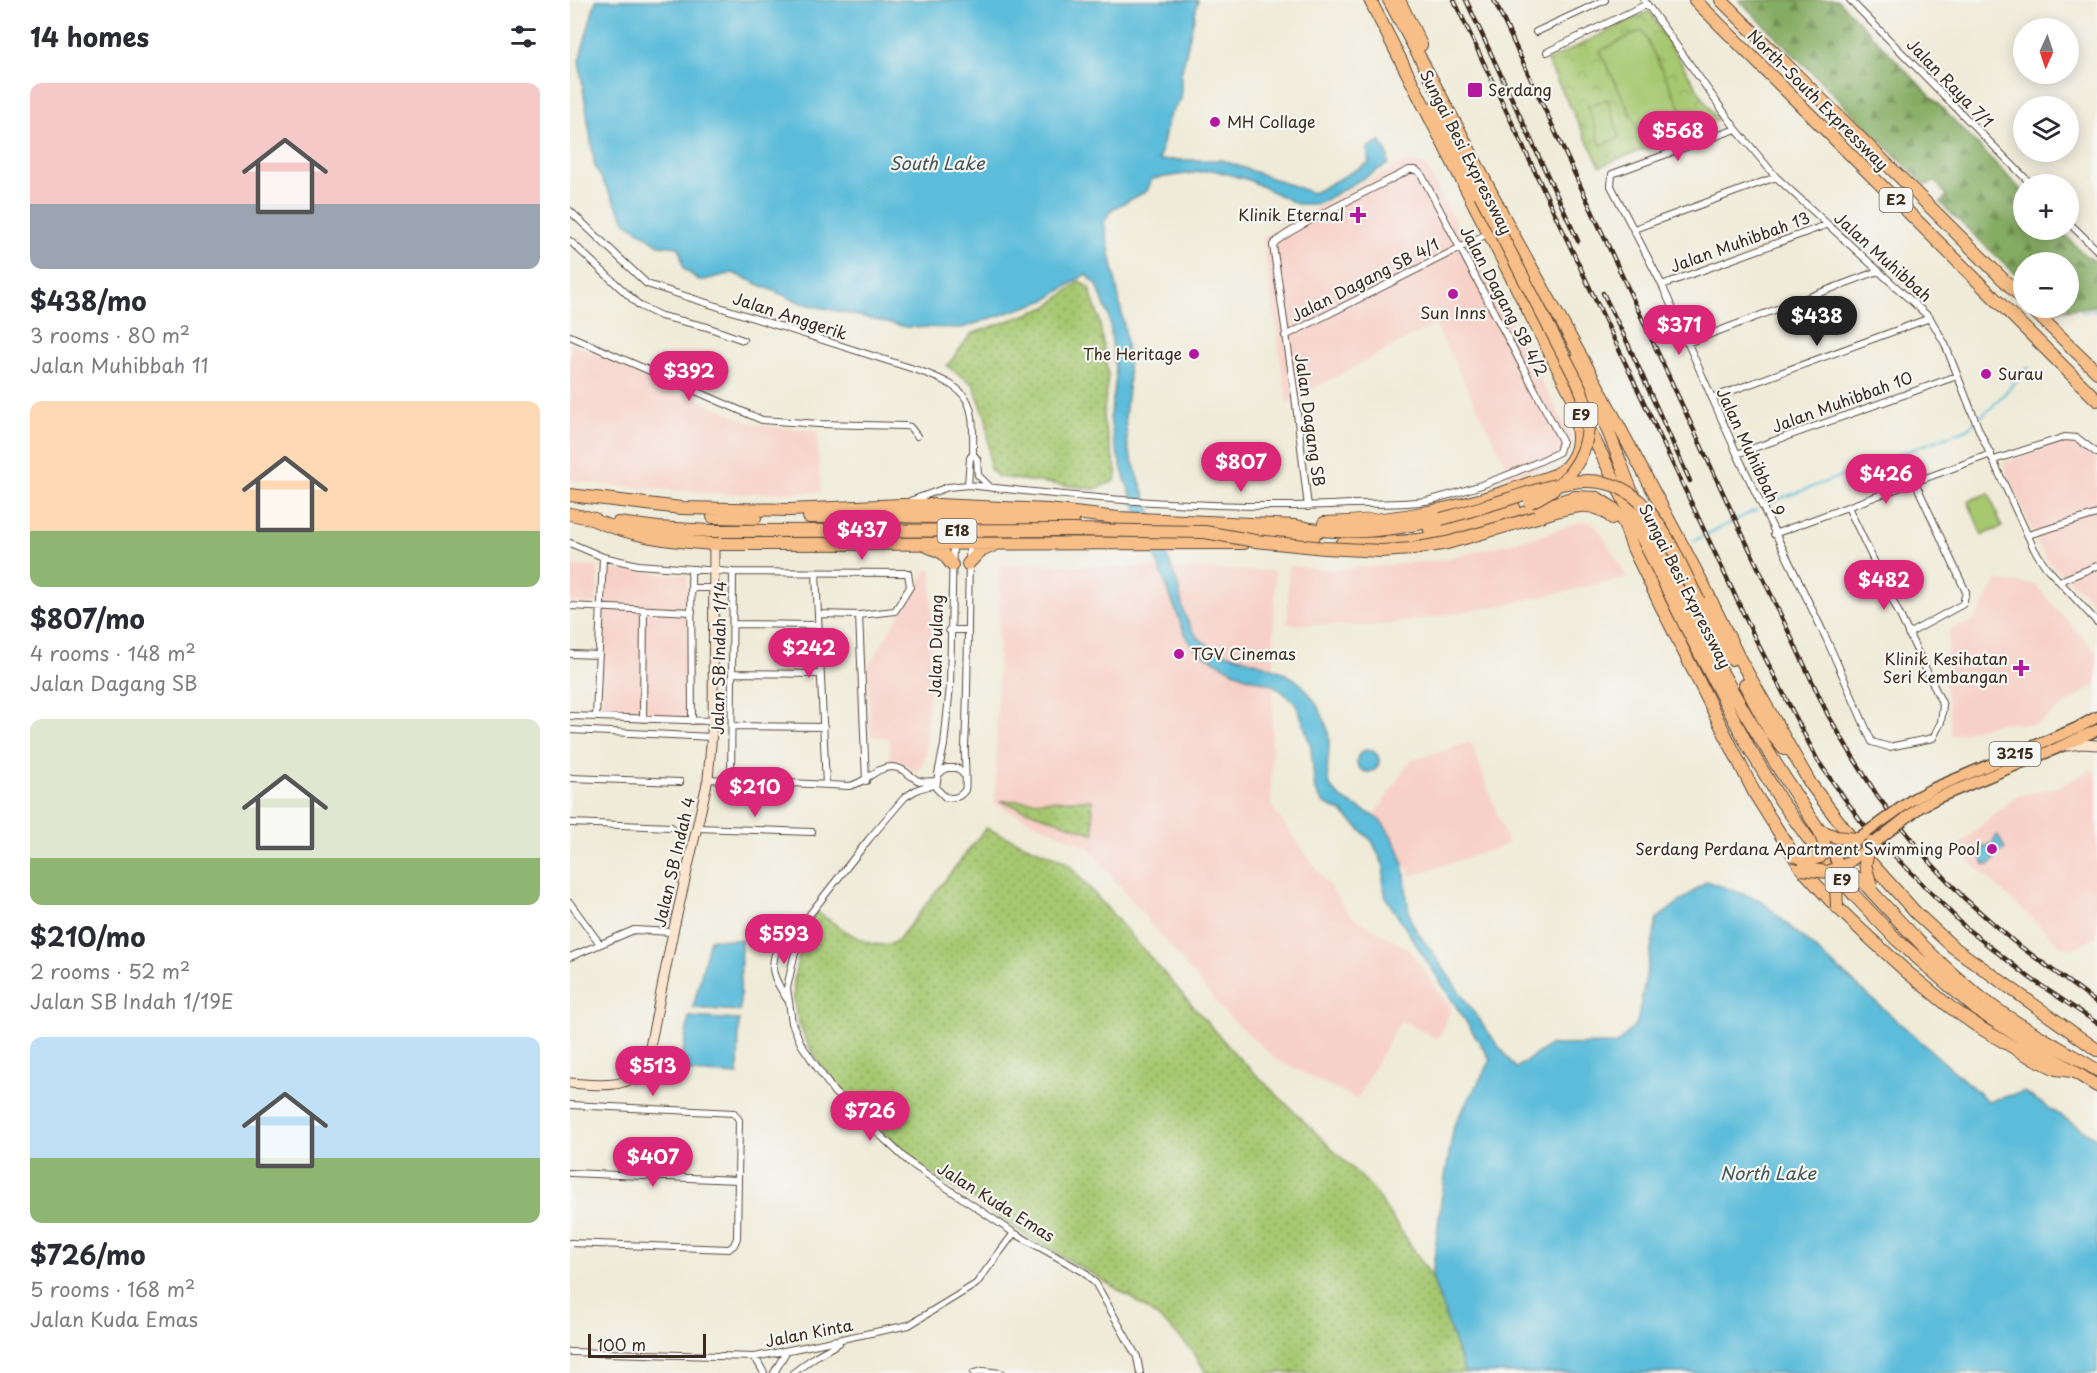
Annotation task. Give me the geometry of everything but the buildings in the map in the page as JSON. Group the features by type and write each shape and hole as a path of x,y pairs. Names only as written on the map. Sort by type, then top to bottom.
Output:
{"highway":[{"name":"Sungai Besi Expressway","path":"1370,0 1749,748 1781,801 1854,895 1898,940 1977,1010 2097,1086"},
{"name":"Sungai Besi Expressway","path":"1389,0 1560,321 1599,389 1739,658 1810,783 1864,855 1916,914 1953,947 2097,1050"},
{"path":"1400,0 1440,86 1444,105"},
{"name":"North–South Expressway","path":"1695,0 2097,400"},
{"name":"North–South Expressway","path":"1721,0 2013,289"},
{"path":"1205,532 1358,537 1407,534 1444,527 1530,502 1552,491 1567,478 1581,456 1587,438 1588,416 1584,399 1426,85 1424,68"},
{"path":"2041,318 2097,372"},
{"path":"1560,321 1565,343 1595,400 1631,494 1703,638 1777,768 1820,830 1825,846 1820,857 1809,860 1793,855"},
{"path":"1296,526 1373,521 1428,514 1515,489 1563,470 1573,457 1580,435 1569,390"},
{"path":"1296,526 1320,530 1369,531 1401,528 1441,519 1568,481 1588,480 1611,485 1640,502 1654,517 1771,733 1777,742 1795,757"},
{"name":"E18","path":"570,495 605,501 681,508 789,510 902,505 1048,510 1118,518 1296,526"},
{"path":"587,517 614,528 641,535 673,541 714,544 816,545 921,542 1359,544 1408,542 1459,533 1565,499 1582,496 1604,501 1614,509 1624,523 1633,548 1744,773 1802,869 1837,907 1926,987 1977,1026 2056,1069 2072,1071"},
{"path":"605,501 629,508 734,519 953,517 1104,520 1118,518"},
{"path":"1205,532 1226,537 1325,548 1398,550 1457,541 1567,508 1588,505 1601,509 1612,517 1633,548"},
{"name":"E18","path":"570,514 639,526 710,531 1205,532"},
{"path":"921,542 936,537 939,529 936,522 928,517"},
{"path":"1007,519 995,521 991,532 994,539 1007,543"},
{"path":"921,542 938,550 949,559 952,565"},
{"path":"968,564 974,555 983,549 991,545 1007,543"},
{"path":"1699,601 1701,614 1737,690 1738,700"},
{"path":"1686,625 1701,684"},
{"path":"1820,830 1836,837 1857,839"},
{"path":"1871,843 1866,855 1865,869 1873,893"},
{"path":"1802,869 1828,872 1847,864"},
{"path":"1837,907 1836,886 1842,877 1851,875 1859,878 1923,947 1949,971 2001,1012 2097,1070"}],"main road":[{"name":"3215","path":"1847,864 1920,807 1934,793 2097,717"},
{"name":"3215","path":"1857,839 1913,799 2055,749 2097,730"},
{"path":"1847,864 1837,864 1836,855 1857,839"}],"street":[{"path":"1536,32 1605,0"},
{"name":"Jalan Raya 7/1","path":"1850,0 2021,174"},
{"path":"1547,52 1645,2"},
{"name":"Jalan Muhibbah","path":"1645,2 1736,129 1776,177 1930,318 1945,344 1979,430 2028,536 2046,567 2097,621"},
{"name":"Jalan Muhibbah 9","path":"1736,129 1612,174 1611,186 1662,285 1737,454 1826,638 1872,742 1889,747 1933,738 1941,722 1942,705 1908,634"},
{"name":"Jalan Dagang SB","path":"1308,507 1295,396 1273,245 1276,240 1409,170 1416,170"},
{"name":"Jalan Dagang SB 4/2","path":"1308,507 1430,500 1521,471 1559,452 1562,447 1562,441 1460,247 1421,174 1416,170"},
{"path":"1634,229 1776,177"},
{"name":"Jalan Anggerik","path":"570,211 647,284 920,371 952,384 962,392 973,416 973,454 970,458 968,485"},
{"name":"Jalan Muhibbah 13","path":"1662,285 1826,225"},
{"name":"Jalan Dagang SB 4/1","path":"1285,336 1489,232"},
{"path":"2079,233 2097,250"},
{"path":"570,241 640,306 661,316 707,327 744,340"},
{"path":"1687,343 1878,271"},
{"path":"1712,398 1930,318"},
{"path":"570,336 762,420 905,426 910,427 916,436"},
{"name":"Jalan Muhibbah 10","path":"1737,454 1957,376"},
{"path":"1774,534 1915,482 1992,457 2065,437 2078,438 2097,453"},
{"name":"Jalan Anggerik","path":"973,454 977,459 978,474 991,488"},
{"path":"1848,507 1908,634 1962,604 1966,592 1915,482"},
{"path":"902,505 948,487 968,485 1115,500 1308,507"},
{"path":"2028,536 2097,514"},
{"name":"Jalan Dulang","path":"936,780 945,745 949,698 953,517"},
{"name":"Jalan Dulang","path":"965,776 970,518"},
{"path":"570,543 603,557 638,565 733,572 908,573 910,587 896,611 859,615 818,614"},
{"name":"Jalan SB Indah 4","path":"570,1083 623,1083 640,1075 646,1067 673,932 708,779 713,721 714,544"},
{"path":"596,717 603,557"},
{"path":"2060,581 2097,566"},
{"path":"691,569 692,721"},
{"name":"Jalan SB Indah 1/14","path":"731,780 733,572"},
{"path":"816,573 826,785"},
{"path":"691,588 713,588"},
{"path":"570,606 692,612"},
{"path":"643,719 644,610"},
{"path":"859,615 866,781"},
{"path":"733,624 818,626"},
{"path":"949,630 967,630"},
{"path":"570,654 599,655"},
{"path":"732,673 821,674"},
{"path":"570,716 713,721"},
{"path":"732,726 824,727"},
{"path":"570,730 712,737"},
{"path":"2055,749 2081,744 2097,745"},
{"path":"708,779 849,786 866,781 882,769 891,767 908,771 917,780 936,780"},
{"path":"952,767 962,771 965,776 966,788 963,793 950,798 940,794 936,780 941,771 952,767"},
{"path":"570,778 680,782"},
{"name":"Jalan Kuda Emas","path":"936,780 905,797 810,914 794,956 787,988 792,1023 801,1044 834,1092 910,1163 1014,1233 1084,1272 1096,1284 1137,1357 1140,1373"},
{"path":"570,823 671,827"},
{"path":"697,828 812,832"},
{"path":"570,903 600,944"},
{"path":"570,957 634,930 673,932"},
{"name":"Jalan Kuda Emas","path":"788,1000 776,982 772,958 779,943 802,933"},
{"path":"570,1105 734,1113 739,1120 736,1238 734,1245 729,1249 570,1243"},
{"path":"570,1173 738,1180"},
{"name":"Jalan Kinta","path":"570,1352 755,1357 909,1326 976,1284 1014,1233"},
{"path":"793,1373 844,1340"},
{"path":"774,1373 786,1352"},
{"path":"755,1357 764,1373"},
{"path":"974,1373 983,1371 1001,1373"}],"shaded area":[{"path":"1406,161 1425,165 1573,440 1564,458 1510,480 1503,459 1435,324 1287,403 1263,237"},
{"path":"570,343 756,425 817,431 821,492 727,494 612,486 570,480"},
{"path":"2065,442 2075,443 2097,460 2097,606 2048,561 2039,547 2003,463"},
{"path":"1580,522 1592,522 1597,527 1628,578 1415,621 1373,626 1288,624 1288,566 1336,570 1442,560 1540,536"},
{"path":"1000,564 1275,571 1271,806 1351,916 1409,949 1451,1009 1438,1039 1400,1020 1357,1099 1277,1060 1225,1013 1087,847 995,804"},
{"path":"570,566 598,567 597,604 570,603"},
{"path":"932,568 926,755 918,773 905,764 890,761 889,738 871,737 868,666 926,571"},
{"path":"606,569 687,575 687,717 601,714"},
{"name":"Klinik Kesihatan Seri Kembangan","path":"1997,581 2034,584 2097,653 2097,683 2036,725 2001,722 1951,736 1944,684 1949,630 1975,620"},
{"path":"1471,742 1508,844 1412,876 1374,816 1410,761"},
{"path":"2091,769 2097,775 2097,936 2073,949 2061,946 1960,852 1961,843 2016,796 2058,787"}],"green space":[{"path":"1739,0 1838,0 2013,182 2013,240 2070,240 2086,256 2097,262 2097,306 2079,308 2079,252 2013,252 2013,272 1940,203 1947,195 1935,182 1925,185"},
{"path":"1649,11 1717,120 1600,166 1547,61"},
{"path":"1642,30 1683,112 1640,133 1600,51"},
{"path":"1607,99 1620,138 1601,145 1588,106"},
{"path":"1080,281 1089,288 1099,318 1108,376 1103,419 1117,473 1115,481 1095,489 998,477 990,469 987,421 973,384 947,366 971,334 1047,307"},
{"path":"1989,493 2002,527 1982,535 1968,501"},
{"path":"1092,800 1094,834 1000,801"},
{"path":"986,828 1064,861 1071,867 1235,1054 1372,1188 1432,1277 1465,1373 1206,1373 1193,1352 1154,1315 1106,1282 1022,1233 917,1163 837,1085 808,1044 796,1012 794,999 798,960 815,911 855,937 867,942 888,944 898,940"}],"water":[{"path":"596,0 1198,0 1181,75 1181,99 1169,116 1159,160 1222,160 1313,193 1369,163 1367,148 1381,142 1388,155 1388,164 1318,204 1297,204 1249,180 1213,170 1152,179 1147,191 1112,209 1104,222 1125,330 1129,378 1125,417 1128,449 1179,588 1184,612 1191,629 1214,648 1282,672 1296,680 1311,696 1327,728 1329,746 1327,775 1330,785 1339,796 1378,819 1387,830 1402,859 1408,909 1413,925 1516,1068 1550,1045 1617,1044 1637,1023 1657,919 1707,881 1760,900 1988,1101 2024,1092 2097,1139 2097,1373 1465,1373 1432,1277 1441,1201 1454,1125 1491,1060 1386,898 1383,884 1384,866 1372,841 1342,812 1324,804 1315,790 1311,747 1294,701 1273,685 1243,676 1200,653 1190,643 1125,479 1114,442 1110,418 1116,377 1109,317 1097,285 1086,274 1046,300 962,328 907,327 801,303 733,273 700,281 684,269 679,247 659,245 626,222 595,167 579,61"},
{"path":"1368,750 1376,753 1379,761 1376,769 1368,772 1360,769 1357,761 1360,753"},
{"name":"Serdang Perdana Apartment Swimming Pool","path":"1998,835 2005,849 1993,856 1994,860 1989,865 1984,864 1979,852 1981,848 1993,843 1995,836"},
{"path":"710,939 741,940 740,1011 693,1008"},
{"path":"689,1017 739,1020 738,1075 687,1072 681,1063"}],"waterway":[{"path":"2081,312 2097,310"},
{"path":"1769,503 1967,429 1993,406 2029,367"},
{"path":"1693,541 1756,510"}],"railway":[{"path":"1454,0 1755,638 1818,761 1862,823 1966,928 2030,978 2097,1023"},
{"path":"1466,0 1578,241"},
{"path":"1494,0 1828,715 1853,757 1878,797 1929,861 1964,898 2013,941 2097,1003"},
{"path":"1603,293 1690,481"}],"place":[{"name":"Serdang","path":"1475,90"},
{"name":"MH Collage","path":"1215,122"},
{"name":"Klinik Eternal","path":"1358,215"},
{"name":"Sun Inns","path":"1453,294"},
{"name":"The Heritage","path":"1194,354"},
{"name":"Surau","path":"1986,374"},
{"name":"TGV Cinemas","path":"1179,654"},
{"name":"Klinik Kesihatan Seri Kembangan","path":"2021,668"},
{"name":"Serdang Perdana Apartment Swimming Pool","path":"1992,849"}],"water label":[{"name":"South Lake","path":"937,164"},
{"name":"North Lake","path":"1768,1174"}]}
